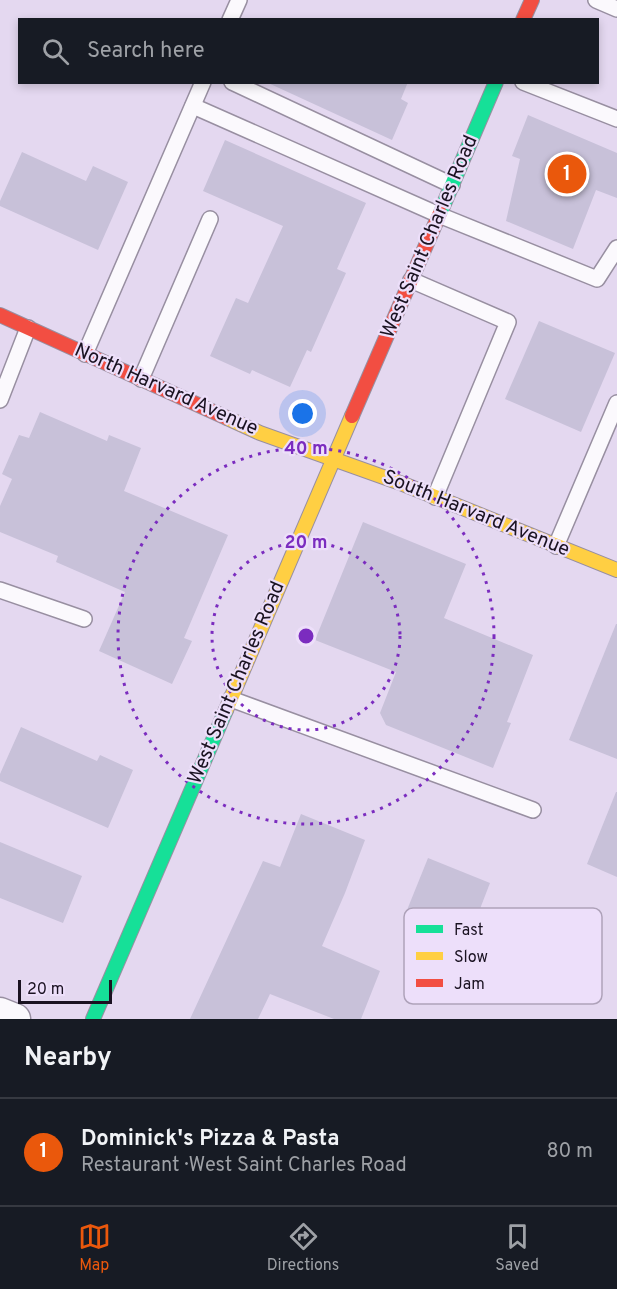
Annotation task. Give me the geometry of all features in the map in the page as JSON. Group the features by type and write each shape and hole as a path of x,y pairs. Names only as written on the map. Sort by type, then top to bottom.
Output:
{"main road":[{"name":"West Saint Charles Road","path":"93,1019 495,84"},
{"name":"North Harvard Avenue","path":"0,315 260,433 334,459"},
{"name":"South Harvard Avenue","path":"334,459 617,570"}],"street":[{"path":"0,1013 15,1019"}],"lane":[{"path":"231,18 239,0"},
{"path":"513,0 528,9"},
{"path":"596,0 617,9"},
{"path":"85,354 202,84"},
{"path":"236,84 452,185"},
{"path":"528,84 617,119"},
{"path":"193,106 440,215 597,279 617,248"},
{"path":"141,379 210,219"},
{"path":"411,280 508,322 435,497"},
{"path":"0,400 28,328"},
{"path":"556,546 617,403"},
{"path":"0,590 84,619"},
{"path":"231,699 533,810"}],"building":[{"path":"270,84 407,84 401,99 408,103 392,140"},
{"path":"528,115 617,153 617,198 596,190 573,249 506,221 520,159 512,156"},
{"path":"225,140 366,203 337,269 346,273 311,352 307,350 290,387 252,370 250,374 210,356 236,298 248,303 283,226 203,191"},
{"path":"22,152 86,181 93,166 128,182 98,250 0,206 0,201"},
{"path":"539,321 615,353 581,432 505,399"},
{"path":"40,412 107,441 109,435 141,448 124,491 228,535 184,638 192,641 172,684 99,651 125,592 56,562 58,556 0,532 0,506 12,479 2,474 19,435 29,438"},
{"path":"363,522 466,564 444,618 533,655 507,722 511,723 493,768 386,725 380,713 396,672 315,640"},
{"path":"617,624 617,759 569,740"},
{"path":"21,727 97,761 100,755 133,770 108,828 0,781 0,774"},
{"path":"617,792 617,877 587,864"},
{"path":"301,814 365,840 322,946 380,971 361,1019 334,1019 270,994 258,1019 190,1019 263,861 280,867"},
{"path":"0,842 82,876 63,923 0,898"},
{"path":"428,858 490,883 480,908 408,908"}],"traffic: fast":[{"path":"440,213 495,84"},
{"path":"93,1019 226,710"}],"traffic: slow":[{"path":"226,710 352,416"},
{"path":"227,418 260,433 403,484 617,570"}],"traffic: jam":[{"path":"524,18 532,0"},
{"path":"352,416 440,213"},
{"path":"0,315 227,418"}],"place":[{"name":"Dominick's Pizza & Pasta","path":"567,174"}]}
